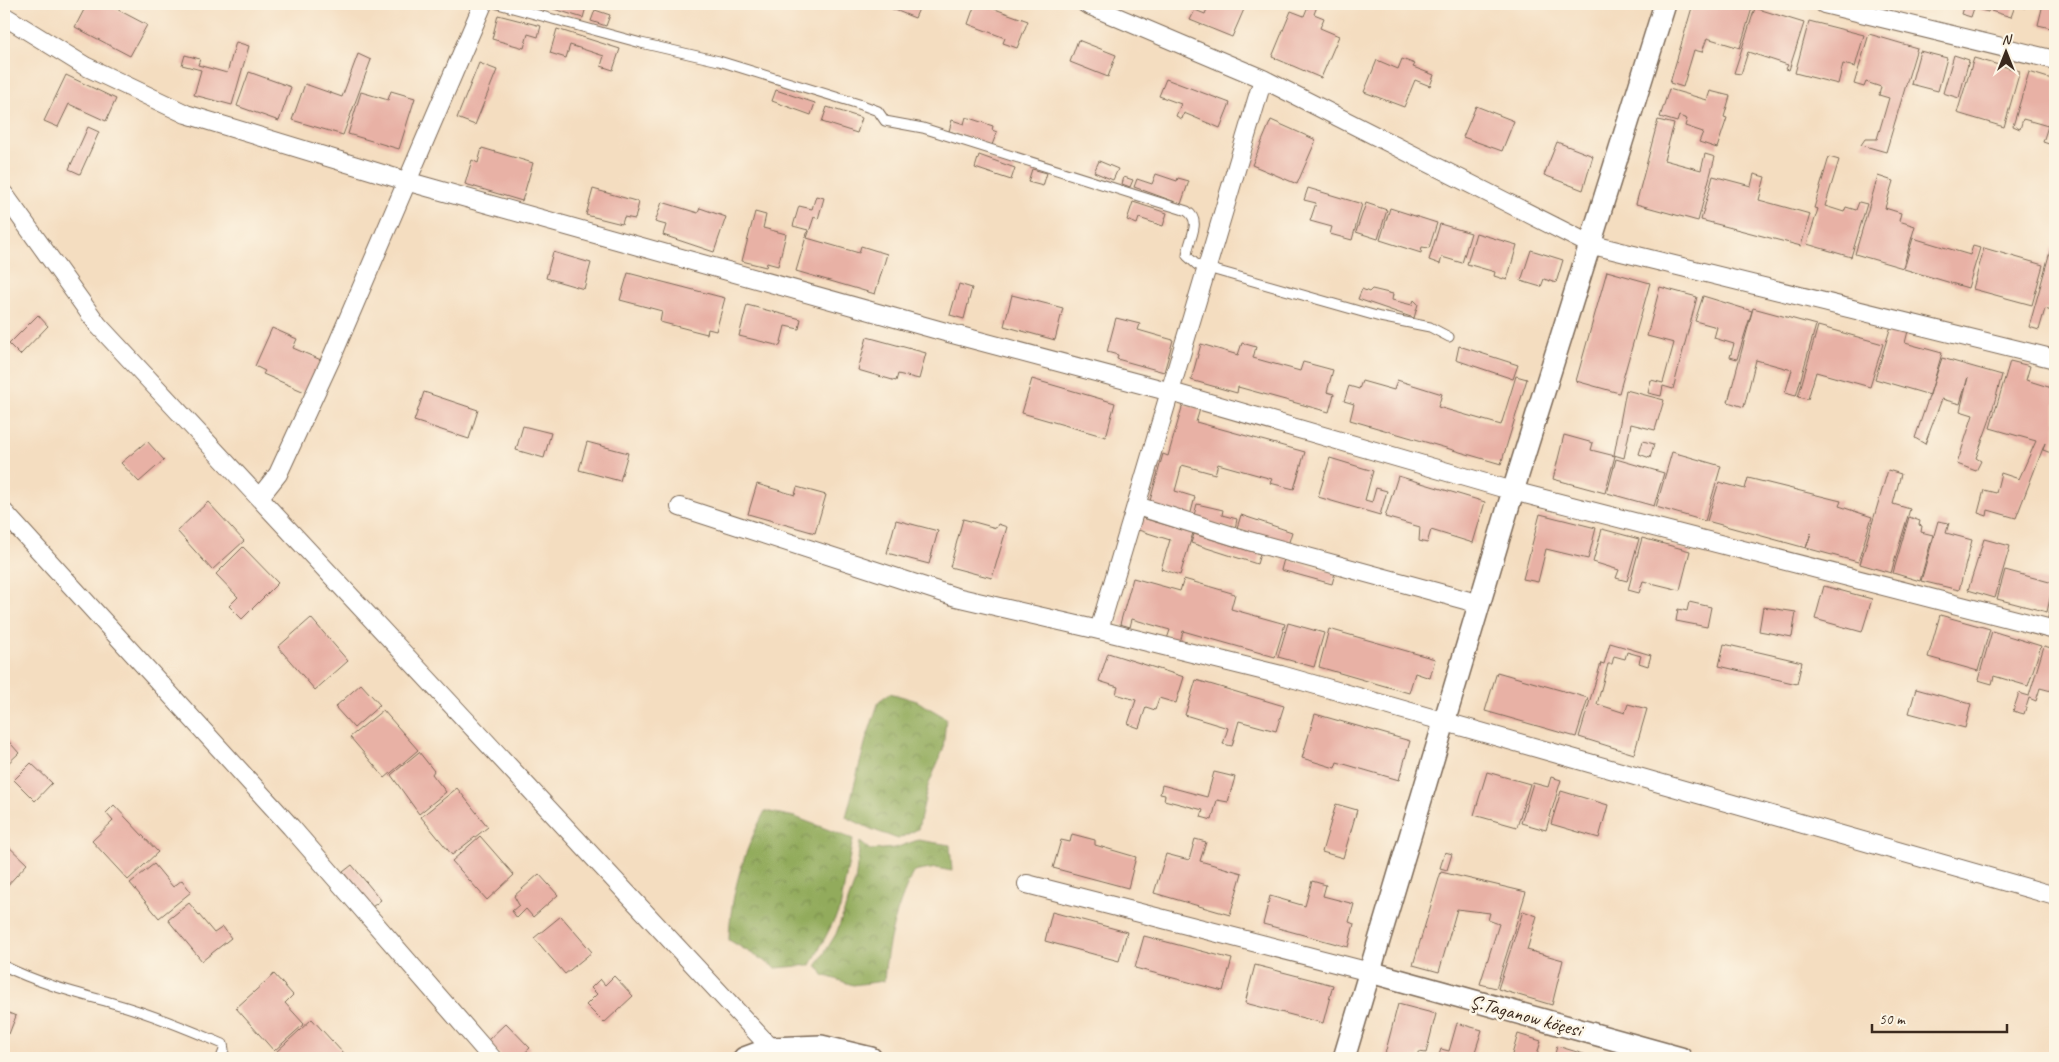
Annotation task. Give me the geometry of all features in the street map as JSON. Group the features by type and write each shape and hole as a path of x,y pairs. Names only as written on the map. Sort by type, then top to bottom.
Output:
{"street":[{"path":"259,498 278,474 331,359 483,4"},
{"path":"1086,4 1263,79 1589,244 2055,359"},
{"path":"1344,1058 1513,491 1665,4"},
{"path":"1824,4 2055,60"},
{"path":"4,16 85,66 186,114 406,181 940,331 1171,392 1513,491 2055,630"},
{"path":"1100,630 1263,79"},
{"path":"4,194 98,325 772,1048"},
{"path":"1136,506 1249,541 1480,604"},
{"path":"680,507 956,597 1100,630 1281,676 2055,896"},
{"path":"4,512 291,827 492,1058"},
{"path":"1027,884 1370,972"},
{"name":"Ş.Taganow köçesi","path":"1370,972 1681,1058"},
{"path":"744,1058 772,1048 821,1046 871,1058"}],"lane":[{"path":"498,4 641,43 720,61 862,105 878,111 885,121 923,128 1187,211 1196,222 1187,256 1197,265 1380,317 1430,327 1449,337"},
{"path":"4,966 27,978 118,1004 194,1031 223,1044 223,1054"}],"green space":[{"path":"890,693 917,701 946,718 943,750 928,786 918,829 898,839 846,817 866,740 879,701"},
{"path":"765,811 795,817 853,839 840,909 811,965 776,968 729,940 735,890 751,841"},
{"path":"918,840 950,845 952,871 936,868 913,872 893,925 887,952 884,981 853,985 823,975 817,965 836,934 855,882 860,842 870,850 895,848"}],"building":[{"path":"87,4 107,4 147,25 130,56 75,27"},
{"path":"538,4 576,4 586,7 583,18"},
{"path":"880,4 921,4 915,18"},
{"path":"975,4 981,4 1028,21 1017,48 1003,43 1005,38 968,24"},
{"path":"1209,4 1219,6 1220,4 1237,4 1245,7 1232,37 1190,20 1195,10 1205,14"},
{"path":"1309,4 1318,4 1314,14 1324,18 1320,28 1339,36 1321,78 1272,57 1291,11 1304,16"},
{"path":"1693,4 1740,4 1752,8 1740,48 1707,38 1702,52 1694,50 1683,87 1670,83"},
{"path":"1964,4 1991,4 1988,12 1974,8 1971,17 1961,14"},
{"path":"1993,4 2026,4 2025,8 2015,6 2011,17 1991,11"},
{"path":"2043,4 2055,4 2055,29 2038,25"},
{"path":"1755,8 1804,23 1789,70 1786,69 1788,65 1748,52 1741,74 1734,73"},
{"path":"595,10 610,15 606,26 591,21"},
{"path":"498,15 541,26 538,37 528,34 524,48 492,39"},
{"path":"1809,21 1864,35 1855,67 1843,64 1838,84 1795,73"},
{"path":"557,29 620,49 613,70 601,66 604,56 570,45 566,58 550,53"},
{"path":"1869,34 1917,48 1886,152 1861,145 1865,139 1877,139 1889,98 1879,95 1881,87 1866,82 1864,87 1854,84"},
{"path":"1078,40 1116,55 1108,77 1070,62"},
{"path":"236,42 249,46 232,105 194,95 201,70 182,65 185,55 200,59 198,65 227,73"},
{"path":"1920,51 1947,58 1938,91 1911,84"},
{"path":"358,54 371,60 343,135 292,120 305,84 342,97"},
{"path":"1954,55 1969,60 1959,98 1943,93"},
{"path":"1974,58 2020,71 2004,127 1957,113"},
{"path":"1402,59 1415,64 1413,67 1434,75 1430,86 1415,80 1404,107 1364,92 1377,60 1398,69"},
{"path":"479,63 497,70 475,125 457,118"},
{"path":"249,72 291,87 279,121 237,106"},
{"path":"2029,72 2055,80 2055,134 2052,145 2043,142 2048,126 2023,119 2020,129 2013,126"},
{"path":"66,75 116,99 106,121 69,104 58,127 44,121"},
{"path":"1166,79 1230,103 1220,128 1184,113 1182,119 1176,116 1181,104 1159,96"},
{"path":"1669,89 1707,100 1710,91 1730,96 1724,117 1727,118 1717,148 1699,142 1703,132 1685,126 1687,119 1679,116 1677,122 1660,117"},
{"path":"776,90 815,103 811,115 772,101"},
{"path":"391,91 415,98 399,149 348,134 361,92 388,100"},
{"path":"1476,106 1514,121 1502,151 1463,137"},
{"path":"827,107 862,118 857,133 822,122"},
{"path":"966,117 993,126 992,130 997,132 992,145 949,131 952,120 964,124"},
{"path":"1271,120 1316,140 1297,184 1252,165"},
{"path":"1658,120 1674,124 1664,160 1701,170 1705,154 1715,157 1698,221 1636,204"},
{"path":"88,127 99,132 80,174 69,169"},
{"path":"1557,142 1593,156 1583,190 1544,175"},
{"path":"482,148 533,163 522,201 465,184 472,160 478,163"},
{"path":"979,155 1015,168 1011,180 975,168"},
{"path":"1829,157 1839,160 1825,206 1844,212 1846,207 1856,210 1859,202 1867,204 1851,257 1807,244 1818,209 1814,208"},
{"path":"1099,161 1118,169 1113,180 1094,172"},
{"path":"1032,169 1047,173 1043,186 1028,182"},
{"path":"1156,174 1177,181 1178,178 1189,181 1181,204 1134,187 1137,179 1152,184"},
{"path":"1754,174 1765,177 1759,200 1810,214 1801,246 1701,220 1713,176 1751,186"},
{"path":"1878,176 1893,181 1885,208 1901,213 1899,221 1915,226 1903,268 1855,254"},
{"path":"1124,177 1133,180 1130,187 1122,184"},
{"path":"1308,188 1362,204 1352,240 1330,234 1332,227 1310,221 1316,203 1304,200"},
{"path":"593,189 639,202 635,219 624,217 622,224 586,215"},
{"path":"816,196 824,198 818,219 814,217 807,238 859,253 861,246 887,254 875,294 796,271 808,230 793,226 799,206 812,209"},
{"path":"662,202 698,213 700,208 726,217 714,252 663,235 666,225 655,222"},
{"path":"1133,202 1167,213 1163,226 1139,218 1137,224 1127,220"},
{"path":"1366,203 1387,210 1378,239 1356,232"},
{"path":"1390,208 1437,223 1429,248 1422,247 1421,253 1380,240"},
{"path":"755,212 766,215 763,228 786,234 778,266 767,263 766,267 742,261"},
{"path":"1440,224 1471,233 1462,263 1442,257 1440,264 1429,260"},
{"path":"1476,233 1517,245 1507,280 1494,276 1495,272 1467,264"},
{"path":"1913,238 1970,255 1973,246 1980,248 1968,288 1904,269"},
{"path":"1984,248 2043,265 2032,305 1973,289"},
{"path":"2051,248 2055,249 2055,312 2045,309 2039,330 2029,327"},
{"path":"1531,250 1563,260 1556,283 1544,279 1541,287 1521,281"},
{"path":"553,252 591,263 584,289 546,278"},
{"path":"1607,271 1650,283 1619,393 1576,381"},
{"path":"628,273 725,298 716,331 708,329 707,334 660,322 662,311 620,300"},
{"path":"959,284 972,288 964,319 950,315"},
{"path":"1660,287 1697,297 1673,389 1663,386 1661,396 1648,393 1651,380 1663,383 1674,343 1647,336"},
{"path":"1362,289 1369,292 1372,289 1393,294 1392,300 1412,305 1414,300 1418,304 1414,318 1358,299"},
{"path":"1012,295 1063,308 1055,340 1004,326"},
{"path":"1703,296 1752,311 1737,359 1730,357 1734,344 1714,338 1717,327 1695,321"},
{"path":"747,305 801,319 799,329 785,326 780,346 739,336"},
{"path":"1753,308 1816,325 1796,396 1785,393 1792,370 1756,360 1744,407 1728,402"},
{"path":"38,315 48,326 20,355 9,344"},
{"path":"1116,318 1140,324 1138,330 1173,340 1164,372 1117,359 1118,355 1107,352"},
{"path":"1818,326 1883,344 1870,387 1816,372 1808,399 1798,397"},
{"path":"1891,326 1908,331 1905,343 1942,353 1930,395 1875,379"},
{"path":"272,328 297,339 293,348 321,360 307,393 263,374 265,371 255,366"},
{"path":"867,337 926,353 919,379 898,374 896,381 858,370"},
{"path":"1242,343 1256,347 1253,358 1300,371 1303,362 1333,370 1327,392 1334,394 1329,412 1238,387 1237,393 1191,380 1201,344 1238,355"},
{"path":"1459,346 1518,365 1513,379 1456,360"},
{"path":"1942,358 2002,375 1989,422 1976,458 1981,461 1976,471 1957,464 1973,415 1960,411 1968,377 1960,404 1942,399 1925,444 1915,438"},
{"path":"2010,361 2030,366 2026,380 2055,389 2055,437 2051,453 2043,450 2045,443 2016,518 1988,510 1987,516 1978,513 1984,490 1996,493 2001,473 2019,479 2036,441 1990,428"},
{"path":"1516,376 1527,379 1501,464 1350,420 1354,404 1344,401 1349,386 1359,389 1362,381 1394,390 1397,380 1442,394 1438,407 1501,425"},
{"path":"1032,379 1115,403 1106,437 1022,413"},
{"path":"1626,390 1664,400 1655,430 1631,424 1624,458 1614,455"},
{"path":"424,392 478,410 469,439 414,421"},
{"path":"1183,404 1200,409 1196,422 1305,452 1294,489 1270,483 1272,479 1218,464 1215,474 1182,465 1175,491 1195,497 1189,520 1148,508 1163,454 1168,456"},
{"path":"523,426 551,433 544,458 516,450"},
{"path":"1564,435 1593,443 1591,450 1615,456 1605,493 1553,479"},
{"path":"147,441 164,460 139,482 121,463"},
{"path":"1643,441 1654,444 1650,458 1639,454"},
{"path":"587,442 628,453 620,481 579,470"},
{"path":"1672,452 1721,466 1705,521 1656,507"},
{"path":"1330,458 1373,471 1365,500 1372,502 1376,488 1387,491 1380,515 1318,497"},
{"path":"1616,459 1664,473 1654,506 1607,493"},
{"path":"1888,470 1901,474 1893,504 1910,509 1891,573 1860,564"},
{"path":"1398,476 1485,502 1473,543 1431,530 1427,543 1419,541 1420,527 1385,517"},
{"path":"1748,478 1841,501 1839,506 1872,517 1858,562 1707,521 1719,482 1745,489"},
{"path":"757,484 795,495 797,487 826,495 815,533 748,514"},
{"path":"208,502 244,541 212,570 177,531"},
{"path":"1197,504 1223,510 1222,515 1237,519 1235,529 1193,519"},
{"path":"1540,514 1596,528 1588,559 1546,549 1538,582 1523,579"},
{"path":"1241,515 1292,532 1288,545 1237,528"},
{"path":"1139,517 1193,533 1180,575 1161,569 1170,540 1135,529"},
{"path":"1909,517 1920,521 1919,525 1922,526 1921,532 1933,535 1920,581 1893,573"},
{"path":"963,519 996,528 998,524 1007,527 992,578 950,567"},
{"path":"896,520 938,531 929,564 887,553"},
{"path":"1938,521 1949,523 1946,533 1972,540 1959,590 1921,581"},
{"path":"1602,529 1639,539 1627,581 1616,578 1619,570 1593,562"},
{"path":"1194,534 1260,554 1257,564 1191,543"},
{"path":"1642,538 1690,551 1680,590 1643,581 1639,593 1628,590"},
{"path":"1984,539 2010,546 1995,598 1968,590"},
{"path":"243,547 278,583 242,619 229,606 238,597 216,574"},
{"path":"1284,559 1335,573 1332,584 1281,570"},
{"path":"2005,570 2053,583 2055,576 2047,612 1997,599"},
{"path":"1133,578 1180,591 1184,579 1235,594 1231,609 1285,624 1275,657 1183,631 1180,643 1167,639 1170,630 1132,619 1130,627 1120,624"},
{"path":"1824,586 1872,599 1862,632 1815,619"},
{"path":"2055,591 2055,622 2048,621 2048,618"},
{"path":"1689,602 1711,607 1707,627 1676,621 1678,609 1687,611"},
{"path":"1763,607 1796,612 1792,637 1759,631"},
{"path":"1940,615 1990,629 1978,671 1928,657"},
{"path":"311,618 348,661 315,690 278,647"},
{"path":"1288,623 1324,633 1314,667 1278,657"},
{"path":"1329,629 1435,659 1430,678 1415,673 1409,693 1319,667"},
{"path":"1992,631 2041,646 2028,686 1994,676 1992,684 1978,680"},
{"path":"1610,643 1651,655 1648,666 1639,663 1641,656 1627,652 1625,659 1614,656 1612,664 1608,664 1597,704 1625,713 1628,704 1647,709 1634,754 1579,737 1601,663 1604,664"},
{"path":"1724,644 1802,662 1797,684 1719,666"},
{"path":"2044,646 2055,649 2055,692 2040,688 2036,701 2029,698 2024,714 2013,711 2019,693 2029,696"},
{"path":"1108,653 1184,677 1176,703 1159,698 1155,710 1146,707 1139,728 1128,724 1136,700 1116,694 1118,687 1099,681"},
{"path":"1497,672 1588,698 1576,737 1485,711"},
{"path":"1196,680 1284,706 1276,731 1239,721 1232,746 1223,744 1228,728 1185,715"},
{"path":"361,684 380,705 354,728 335,707"},
{"path":"1916,689 1971,704 1965,728 1909,713"},
{"path":"383,710 418,750 385,778 350,737"},
{"path":"1315,714 1410,741 1399,780 1337,762 1335,768 1302,758"},
{"path":"4,736 19,753 4,767"},
{"path":"419,752 434,771 432,774 446,792 419,814 391,775"},
{"path":"31,763 52,783 35,801 14,780"},
{"path":"1214,772 1235,777 1228,802 1217,800 1212,820 1201,817 1203,810 1164,800 1165,795 1160,794 1162,785 1207,797"},
{"path":"1487,772 1530,784 1517,827 1474,815"},
{"path":"1551,777 1561,780 1546,830 1521,823 1533,783 1548,787"},
{"path":"457,788 488,827 452,855 421,817"},
{"path":"1561,791 1608,805 1599,838 1551,824"},
{"path":"1336,804 1357,810 1343,858 1322,852"},
{"path":"114,805 158,852 128,880 92,841 113,821 106,813"},
{"path":"1072,834 1095,840 1095,845 1136,857 1128,888 1053,868 1061,840 1070,842"},
{"path":"480,836 514,875 487,900 452,861"},
{"path":"1195,839 1206,842 1200,861 1242,873 1230,915 1154,893 1166,854 1189,860"},
{"path":"4,842 27,864 4,889 6,862"},
{"path":"1445,852 1452,854 1447,870 1440,868"},
{"path":"2055,852 2055,873 2049,871"},
{"path":"154,864 173,887 182,880 191,892 159,918 130,883"},
{"path":"352,865 381,900 372,907 343,872"},
{"path":"1441,872 1526,892 1496,988 1480,984 1499,924 1488,920 1490,913 1457,909 1439,972 1413,965"},
{"path":"539,874 558,895 533,917 526,909 517,918 512,911 519,905 514,896"},
{"path":"1312,881 1326,885 1323,896 1354,904 1349,922 1354,924 1348,947 1263,924 1270,896 1305,906"},
{"path":"189,903 214,933 223,927 231,938 202,961 168,920"},
{"path":"1523,911 1537,916 1527,950 1563,960 1552,1005 1498,989"},
{"path":"1052,912 1127,932 1119,961 1045,941"},
{"path":"561,916 592,952 565,974 534,938"},
{"path":"1144,936 1232,959 1223,991 1135,968"},
{"path":"1255,965 1333,985 1323,1023 1245,1003"},
{"path":"274,974 293,995 285,1003 304,1024 274,1051 236,1008"},
{"path":"614,976 633,996 604,1023 586,1005 597,994 591,988 600,979 605,985"},
{"path":"1398,1004 1436,1014 1426,1053 1419,1052 1418,1058 1384,1058"},
{"path":"4,1011 16,1016 9,1034 4,1032"},
{"path":"312,1019 343,1053 337,1058 280,1058 275,1053"},
{"path":"506,1023 530,1048 519,1058 503,1058 487,1041"},
{"path":"1457,1023 1482,1030 1473,1058 1438,1058 1441,1049 1449,1051"},
{"path":"1518,1034 1541,1041 1536,1058 1511,1058"},
{"path":"1557,1046 1597,1058 1554,1058"}]}
